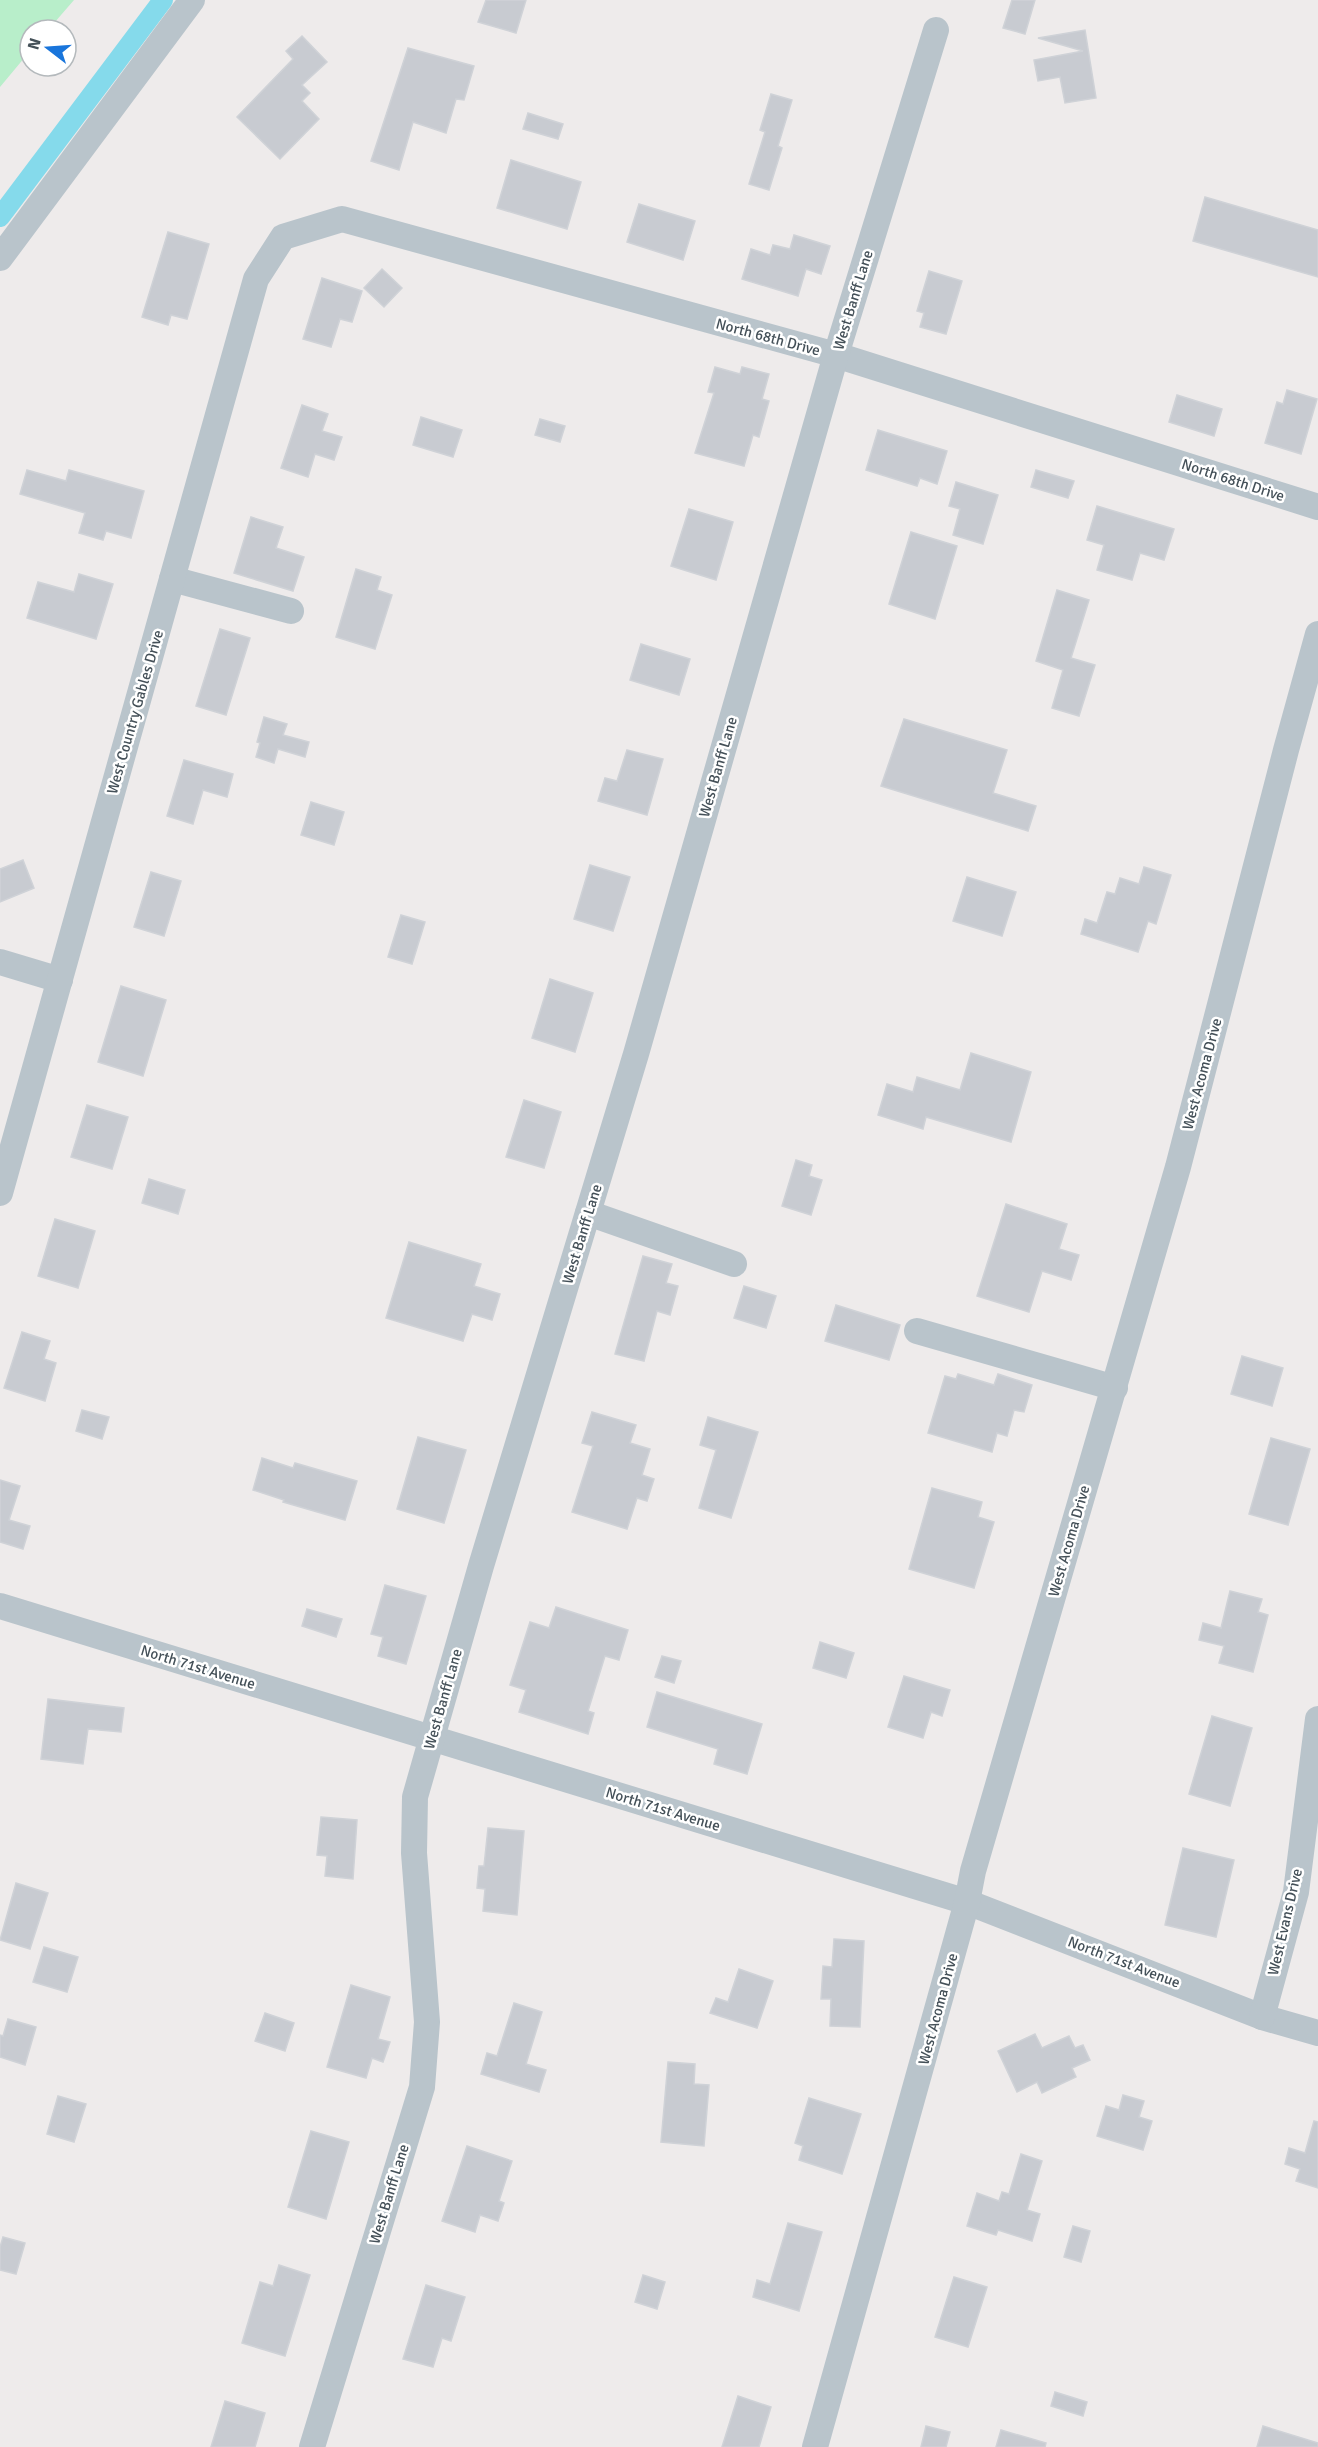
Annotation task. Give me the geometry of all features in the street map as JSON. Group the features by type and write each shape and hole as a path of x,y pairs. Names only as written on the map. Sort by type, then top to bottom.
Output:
{"street":[{"path":"0,258 192,0"},
{"name":"West Banff Lane","path":"312,2447 422,2088 427,2022 414,1853 415,1797 640,1042 836,356 936,30"},
{"name":"North 68th Drive","path":"284,237 342,219 836,356 1318,507"},
{"name":"West Country Gables Drive","path":"0,1192 256,279 284,237"},
{"path":"172,579 291,611"},
{"name":"West Acoma Drive","path":"815,2447 974,1871 1178,1167 1318,634"},
{"path":"0,962 60,980"},
{"path":"588,1213 734,1264"},
{"path":"917,1331 1115,1388"},
{"name":"North 71st Avenue","path":"1,1608 967,1902 1262,2017 1318,2033"},
{"name":"West Evans Drive","path":"1262,2017 1296,1892 1318,1719"}],"green space":[{"path":"0,0 74,0 58,18 18,18 18,65 0,87"}],"building":[{"path":"486,0 526,0 516,33 478,22"},
{"path":"1012,0 1035,0 1025,34 1003,28"},
{"path":"1085,30 1096,98 1065,103 1060,77 1038,81 1034,60 1083,51 1038,38"},
{"path":"302,36 327,62 302,85 310,93 302,101 319,119 280,159 237,117 293,59 286,51"},
{"path":"408,48 474,66 464,100 456,99 446,133 413,122 399,170 371,161"},
{"path":"771,94 792,100 778,146 782,148 769,190 749,184 765,132 760,130"},
{"path":"528,113 563,124 558,139 523,129"},
{"path":"511,160 581,182 567,229 497,208"},
{"path":"1205,197 1318,230 1318,277 1193,241"},
{"path":"639,204 695,221 683,260 627,242"},
{"path":"168,232 209,244 187,319 171,315 168,325 142,317"},
{"path":"794,235 830,246 821,274 806,269 798,296 742,279 751,249 770,255 773,245 790,249"},
{"path":"382,269 402,288 384,307 364,288"},
{"path":"929,271 962,281 946,334 920,327 924,313 917,311"},
{"path":"322,278 362,291 352,322 340,319 331,347 303,339"},
{"path":"715,367 740,374 742,367 769,374 762,399 769,401 759,437 753,435 744,466 695,453 714,393 708,392"},
{"path":"1287,390 1317,399 1301,454 1265,443 1277,402 1283,404"},
{"path":"1177,395 1222,409 1214,436 1169,422"},
{"path":"302,405 328,414 322,431 342,437 334,460 315,454 308,477 281,468"},
{"path":"421,417 462,430 453,457 413,445"},
{"path":"540,419 565,426 560,442 535,435"},
{"path":"878,430 947,451 937,484 920,478 917,486 866,470"},
{"path":"27,470 66,481 69,470 144,491 131,538 106,531 103,540 79,533 85,513 20,494"},
{"path":"1036,470 1074,481 1068,498 1031,487"},
{"path":"956,482 998,495 983,544 953,535 960,509 949,506"},
{"path":"1097,506 1174,529 1164,560 1140,553 1132,580 1097,570 1104,545 1087,540"},
{"path":"689,509 733,522 716,580 671,566"},
{"path":"251,517 283,527 276,548 304,557 293,591 234,573"},
{"path":"911,532 957,546 935,619 889,604"},
{"path":"356,569 381,577 377,590 392,595 375,649 336,637"},
{"path":"79,574 113,584 96,639 27,618 38,582 74,592"},
{"path":"1057,590 1089,600 1071,658 1095,665 1079,716 1052,708 1063,670 1036,661"},
{"path":"220,629 250,638 226,715 196,706"},
{"path":"641,644 690,659 679,695 630,680"},
{"path":"264,717 287,724 283,735 309,742 305,757 278,749 274,763 256,757 260,743 257,742"},
{"path":"904,719 1007,750 993,793 1036,806 1028,831 881,786"},
{"path":"627,750 663,759 647,815 598,801 605,778 617,781"},
{"path":"184,760 233,774 227,797 203,790 193,824 167,816"},
{"path":"311,802 344,812 334,845 301,835"},
{"path":"23,860 34,888 0,902 0,869"},
{"path":"590,865 630,877 613,931 574,919"},
{"path":"1144,867 1171,875 1156,924 1148,921 1138,952 1081,934 1085,919 1097,923 1107,892 1115,894 1120,878 1139,884"},
{"path":"151,872 181,881 164,936 134,927"},
{"path":"967,877 1016,892 1002,936 953,921"},
{"path":"401,915 425,922 412,964 388,957"},
{"path":"550,979 593,993 575,1052 532,1038"},
{"path":"121,986 166,1000 143,1076 98,1062"},
{"path":"971,1053 1031,1072 1011,1142 926,1117 923,1129 878,1115 887,1084 913,1092 917,1077 960,1090"},
{"path":"524,1100 561,1112 544,1168 506,1157"},
{"path":"87,1105 128,1117 112,1169 71,1157"},
{"path":"796,1160 812,1165 809,1176 822,1180 811,1215 782,1206"},
{"path":"149,1179 185,1190 178,1214 142,1203"},
{"path":"1006,1204 1067,1224 1059,1249 1079,1255 1071,1280 1042,1271 1029,1312 977,1296"},
{"path":"55,1219 95,1231 78,1288 38,1276"},
{"path":"409,1242 481,1264 474,1286 500,1294 492,1320 472,1314 463,1341 386,1318"},
{"path":"643,1256 672,1264 666,1283 678,1286 670,1315 657,1311 644,1361 615,1354"},
{"path":"744,1286 776,1296 766,1328 734,1318"},
{"path":"836,1305 900,1325 889,1360 825,1341"},
{"path":"22,1332 50,1341 44,1359 56,1363 45,1401 4,1388"},
{"path":"1242,1356 1283,1368 1272,1406 1231,1394"},
{"path":"958,1374 994,1385 998,1374 1032,1385 1024,1412 1014,1410 1007,1436 997,1433 992,1452 928,1433 945,1376 956,1379"},
{"path":"82,1410 109,1417 102,1439 76,1431"},
{"path":"592,1412 636,1425 630,1443 650,1449 642,1475 654,1479 647,1501 637,1498 627,1529 572,1512 593,1446 582,1443"},
{"path":"708,1417 758,1432 731,1518 699,1508 716,1450 700,1445"},
{"path":"418,1437 466,1450 444,1523 397,1509"},
{"path":"1271,1438 1310,1449 1288,1525 1249,1514"},
{"path":"262,1458 293,1468 295,1463 357,1481 345,1520 283,1502 284,1500 253,1490"},
{"path":"0,1480 20,1486 9,1520 30,1526 23,1549 0,1542"},
{"path":"932,1488 982,1502 978,1517 994,1522 974,1588 909,1569"},
{"path":"385,1585 426,1596 406,1664 378,1656 383,1637 371,1634"},
{"path":"1230,1591 1262,1599 1258,1612 1268,1615 1253,1672 1219,1663 1224,1646 1199,1640 1203,1623 1221,1628"},
{"path":"556,1607 628,1630 619,1660 605,1656 588,1711 594,1713 588,1734 519,1712 526,1690 510,1685 530,1622 549,1628"},
{"path":"307,1609 342,1619 336,1637 302,1626"},
{"path":"820,1642 854,1653 846,1678 813,1668"},
{"path":"662,1656 681,1661 674,1683 655,1677"},
{"path":"904,1676 950,1690 942,1716 931,1712 923,1738 888,1727"},
{"path":"657,1692 762,1724 747,1774 714,1764 718,1749 647,1727"},
{"path":"48,1699 124,1708 121,1732 88,1729 83,1764 41,1759"},
{"path":"1212,1716 1252,1728 1230,1806 1189,1794"},
{"path":"321,1817 357,1820 353,1879 325,1876 327,1856 317,1855"},
{"path":"488,1828 524,1831 517,1915 483,1911 485,1889 477,1888 479,1866 484,1866"},
{"path":"1183,1848 1234,1860 1216,1937 1165,1925"},
{"path":"16,1883 48,1893 30,1949 0,1940"},
{"path":"834,1939 864,1941 860,2027 830,2026 831,1999 821,1999 823,1966 832,1967"},
{"path":"44,1947 78,1957 67,1992 33,1982"},
{"path":"739,1969 773,1981 757,2028 710,2013 716,1998 728,2002"},
{"path":"351,1985 390,1997 378,2039 390,2042 383,2062 372,2058 366,2078 327,2067"},
{"path":"514,2003 542,2012 526,2064 546,2070 539,2092 481,2074 487,2053 497,2056"},
{"path":"265,2013 294,2023 285,2051 255,2041"},
{"path":"8,2019 36,2027 25,2065 0,2057 0,2035 3,2036"},
{"path":"1035,2034 1042,2048 1069,2036 1075,2048 1083,2045 1090,2060 1072,2068 1076,2077 1042,2093 1037,2082 1017,2092 998,2051"},
{"path":"668,2062 695,2064 694,2084 709,2085 704,2146 661,2142"},
{"path":"1123,2095 1144,2101 1139,2117 1152,2121 1143,2150 1097,2136 1106,2106 1119,2110"},
{"path":"58,2096 86,2104 74,2142 47,2134"},
{"path":"809,2098 861,2114 842,2174 799,2160 803,2146 795,2143"},
{"path":"1314,2121 1318,2122 1318,2188 1296,2181 1300,2169 1285,2164 1289,2148 1305,2153"},
{"path":"311,2131 349,2142 326,2219 288,2207"},
{"path":"467,2146 512,2161 499,2201 504,2203 498,2221 480,2215 475,2232 442,2221"},
{"path":"1021,2154 1042,2161 1027,2210 1040,2214 1032,2241 998,2230 996,2235 967,2226 977,2193 999,2201 1002,2192 1009,2194"},
{"path":"788,2223 822,2232 799,2311 753,2297 757,2280 770,2284"},
{"path":"1073,2226 1090,2231 1081,2262 1064,2257"},
{"path":"3,2237 25,2243 16,2274 0,2270 0,2247"},
{"path":"279,2265 310,2275 285,2356 242,2343 260,2282 273,2286"},
{"path":"643,2275 665,2282 657,2309 635,2302"},
{"path":"954,2277 987,2287 968,2347 935,2337"},
{"path":"426,2285 465,2297 451,2341 442,2338 433,2367 403,2359"},
{"path":"1055,2392 1087,2402 1083,2416 1051,2406"},
{"path":"738,2396 771,2407 759,2447 722,2447"},
{"path":"225,2401 265,2413 255,2447 211,2447"},
{"path":"926,2426 950,2432 946,2447 921,2447"},
{"path":"1263,2426 1318,2443 1318,2447 1257,2447"},
{"path":"1001,2430 1046,2443 1045,2447 996,2447"}],"waterway":[{"path":"0,217 163,0"}]}
